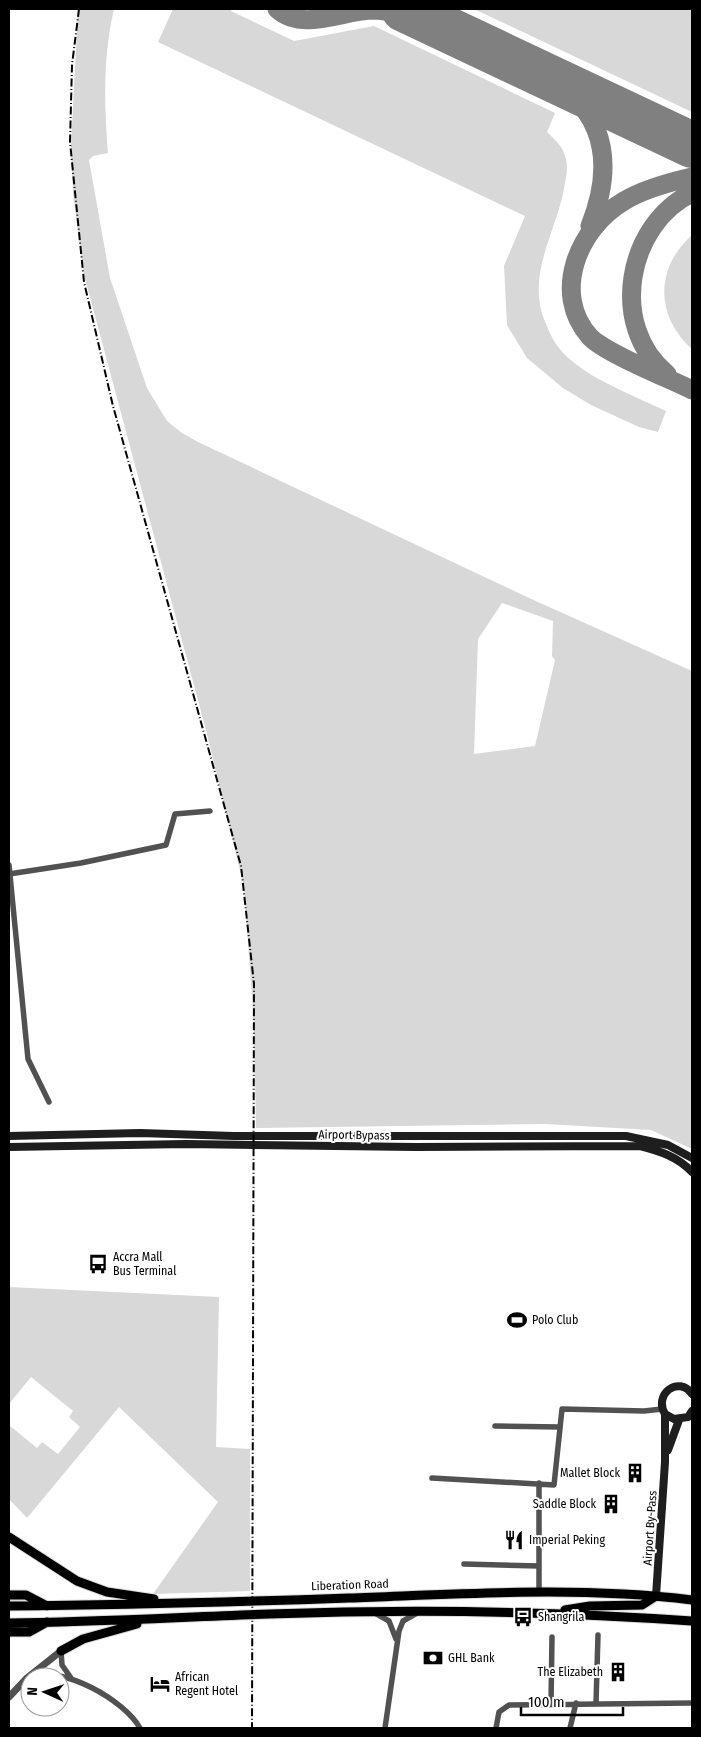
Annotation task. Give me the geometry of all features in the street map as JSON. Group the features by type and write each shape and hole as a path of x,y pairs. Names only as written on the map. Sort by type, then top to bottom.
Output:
{"highway":[{"path":"9,1537 62,1573 107,1592 174,1602"},
{"name":"Liberation Road","path":"9,1606 539,1591 656,1596 692,1600"},
{"path":"9,1595 26,1595 47,1606"},
{"path":"558,1614 564,1610 590,1606 642,1605 656,1596"},
{"path":"9,1623 150,1620 270,1614 418,1612 558,1614 692,1621"},
{"path":"61,1651 83,1639 150,1620"},
{"path":"9,1632 29,1632 46,1622"}],"main road":[{"name":"Airport Bypass","path":"9,1136 140,1133 234,1136 626,1136 668,1144 692,1158"},
{"name":"Airport Bypass","path":"9,1146 137,1144 416,1147 640,1146 666,1154 678,1160 692,1172"},
{"path":"691,1415 679,1420 664,1412 663,1394 668,1389 683,1386 692,1394"},
{"name":"Airport By-Pass","path":"656,1596 666,1462 664,1412"},
{"name":"Airport By-Pass","path":"666,1462 673,1431 679,1420"}],"street":[{"path":"10,874 81,863 166,845 175,814 210,811"},
{"path":"9,865 28,1059 49,1102"},
{"path":"432,1478 556,1484 561,1411 563,1408 664,1412"},
{"path":"495,1426 560,1427"},
{"path":"539,1484 539,1591"},
{"path":"464,1564 539,1566"},
{"path":"385,1728 396,1640 403,1621 418,1612"},
{"path":"375,1613 389,1621 396,1640"},
{"path":"596,1703 598,1635"},
{"path":"551,1704 552,1637"},
{"path":"41,1667 61,1651"},
{"path":"61,1651 62,1665 71,1678 125,1708 140,1728"},
{"path":"9,1697 20,1685"},
{"path":"570,1728 576,1703"},
{"path":"496,1728 499,1712 504,1707 518,1704 692,1703"}],"shaded area":[{"path":"78,9 114,9 110,26 105,81 108,153 93,156 89,160 110,278 147,388 167,421 182,433 198,442 529,598 692,671 692,1149 651,1130 545,1124 256,1128 254,1025 244,887 206,730 84,275 73,194 71,146","holes":["502,603 553,621 552,656 555,660 535,746 474,754 478,639"]},
{"path":"173,9 232,9 231,11 294,41 374,26 555,113 547,132 558,142 564,152 567,172 560,206 540,273 540,307 553,340 572,361 604,382 666,411 658,432 639,427 591,405 563,388 527,358 507,325 504,266 525,216 158,42"},
{"path":"474,9 692,9 692,112"},
{"path":"692,235 692,349 671,322 664,292 671,262"},
{"path":"9,1287 219,1297 216,1447 250,1449 250,1591 153,1594 218,1502 119,1407 27,1518 10,1500 9,1425 37,1448 42,1442 58,1454 80,1427 69,1417 73,1411 31,1377 9,1404"}],"taxiway":[{"path":"277,9 287,16 310,20 371,10 390,11 421,17"},
{"path":"546,76 571,94 586,111 595,126 600,142 603,158 603,175 596,209 590,226"},
{"path":"692,177 649,189 624,201 608,213 594,228 583,245 575,263 571,282 572,301 578,320 590,337 623,358 692,390"},
{"path":"667,374 648,354 637,330 632,304 633,277 640,251 652,228 670,208 692,193"}],"runway":[{"path":"404,9 692,145"}],"railway":[{"path":"79,9 72,65 70,142 84,282 113,406 241,866 254,984 252,1728"}],"place":[{"name":"Accra Mall Bus Terminal","path":"98,1264"},
{"name":"Polo Club","path":"517,1320"},
{"name":"Mallet Block","path":"635,1473"},
{"name":"Saddle Block","path":"611,1504"},
{"name":"Imperial Peking","path":"514,1540"},
{"name":"Shangrila","path":"523,1617"},
{"name":"GHL Bank","path":"433,1658"},
{"name":"The Elizabeth","path":"618,1672"},
{"name":"African Regent Hotel","path":"160,1684"}]}
